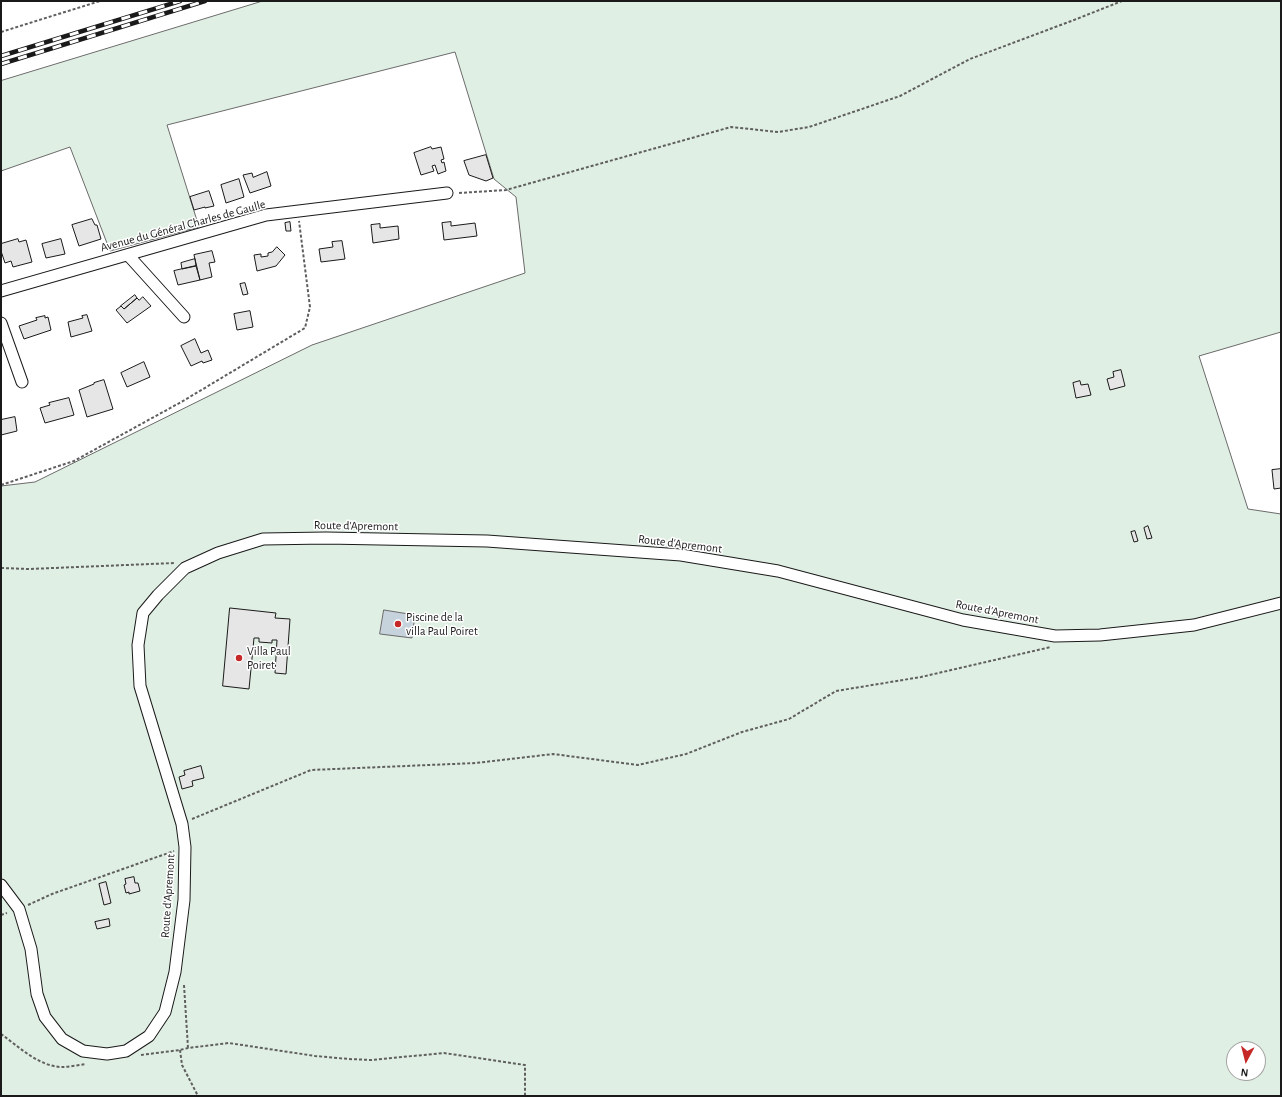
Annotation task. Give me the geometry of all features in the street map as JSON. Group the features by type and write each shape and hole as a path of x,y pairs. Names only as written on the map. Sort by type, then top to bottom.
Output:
{"street":[{"name":"Avenue du Général Charles de Gaulle","path":"1,291 266,215 447,194"},
{"path":"128,255 184,317"},
{"path":"1,323 22,382"},
{"name":"Route d'Apremont","path":"1,885 19,909 31,950 38,994 45,1016 62,1039 83,1051 107,1054 126,1051 149,1036 165,1012 175,972 184,900 185,847 182,824 140,686 138,645 143,613 158,595 185,568 218,553 263,539 326,538 487,541 681,555 778,571 963,620 1055,636 1100,635 1194,625 1281,603"}],"path":[{"path":"1,32 100,1"},
{"path":"447,194 506,190 731,127 778,132 809,127 900,96 970,59 1122,1"},
{"path":"1,485 74,461 183,401 305,328 310,307 298,212"},
{"path":"1,568 29,569 174,562 185,568"},
{"path":"182,824 311,770 476,763 553,754 638,765 686,754 742,732 790,718 836,691 921,677 1056,646"},
{"path":"1,915 19,909 52,894 185,847"},
{"path":"184,979 188,1048"},
{"path":"1,1034 26,1053 46,1064 60,1067 91,1063"},
{"path":"135,1056 229,1043 315,1056 371,1060 444,1053 525,1065 525,1096"},
{"path":"180,1050 182,1066 198,1096"}],"green space":[{"path":"263,1 1281,1 1281,332 1199,356 1248,509 1281,514 1281,1096 1,1096 1,486 35,482 312,345 525,273 516,197 494,179 455,52 167,125 199,227 110,251 70,147 1,171 1,81"}],"shaded area":[{"name":"Piscine de la villa Paul Poiret","path":"384,610 415,615 412,638 380,634"}],"building":[{"path":"431,147 432,149 441,147 444,159 441,160 442,163 444,162 446,171 438,174 435,165 432,166 434,171 421,175 414,153"},
{"path":"486,155 493,178 486,181 469,175 464,161"},
{"path":"267,172 271,186 250,193 243,175 252,173 253,177"},
{"path":"239,179 244,197 226,203 221,185"},
{"path":"209,191 214,206 194,210 190,197"},
{"path":"92,219 95,225 97,225 101,239 79,246 72,225"},
{"path":"290,222 291,231 286,231 285,223"},
{"path":"451,222 451,226 475,223 477,236 444,240 442,223"},
{"path":"380,224 380,228 398,226 399,239 373,243 371,225"},
{"path":"18,239 19,242 26,240 32,262 13,267 11,261 5,263 1,251 1,244"},
{"path":"61,239 65,254 46,258 42,244"},
{"path":"342,241 345,259 321,262 319,249 333,247 332,242"},
{"path":"277,247 285,255 276,266 257,271 254,255 261,254 261,257 268,256 268,253 272,252"},
{"path":"212,251 215,262 209,263 212,277 200,280 194,255"},
{"path":"195,259 196,266 182,269 181,263"},
{"path":"196,266 200,280 178,285 174,271"},
{"path":"245,283 248,294 243,295 240,284"},
{"path":"135,295 137,298 124,309 121,306"},
{"path":"143,297 151,306 127,323 116,310 121,306 124,309 137,298 139,300"},
{"path":"250,311 253,327 237,330 234,314"},
{"path":"87,315 92,331 71,337 68,322 83,318 82,316"},
{"path":"45,316 45,318 48,317 51,330 24,339 19,326 37,320 36,318"},
{"path":"195,339 201,353 208,350 212,360 203,363 202,361 191,366 181,346"},
{"path":"144,362 150,377 127,387 121,373"},
{"path":"1121,370 1125,386 1110,390 1107,379 1114,377 1113,372"},
{"path":"104,380 113,409 87,417 79,390"},
{"path":"1080,381 1081,385 1088,384 1091,395 1076,398 1073,383"},
{"path":"69,398 74,415 45,423 40,408 50,405 49,403"},
{"path":"15,417 17,431 1,435 1,420"},
{"path":"1281,469 1281,488 1274,489 1272,470"},
{"path":"1148,526 1152,538 1147,539 1144,528"},
{"path":"1135,531 1138,541 1134,542 1131,532"},
{"name":"Villa Paul Poiret","path":"230,608 276,613 275,618 290,619 286,674 275,673 277,640 272,640 272,643 259,642 259,638 254,638 249,689 223,686"},
{"path":"201,766 204,778 192,781 193,786 182,789 179,777 185,775 184,771"},
{"path":"134,877 135,883 138,883 140,891 129,894 129,892 126,893 124,885 126,884 125,879"},
{"path":"106,882 111,903 104,905 99,884"},
{"path":"109,919 110,926 97,929 95,922"}],"railway":[{"path":"1,56 180,1"},
{"path":"1,64 205,1"}],"place":[{"name":"Piscine de la villa Paul Poiret","path":"398,624"},
{"name":"Villa Paul Poiret","path":"239,658"}]}
